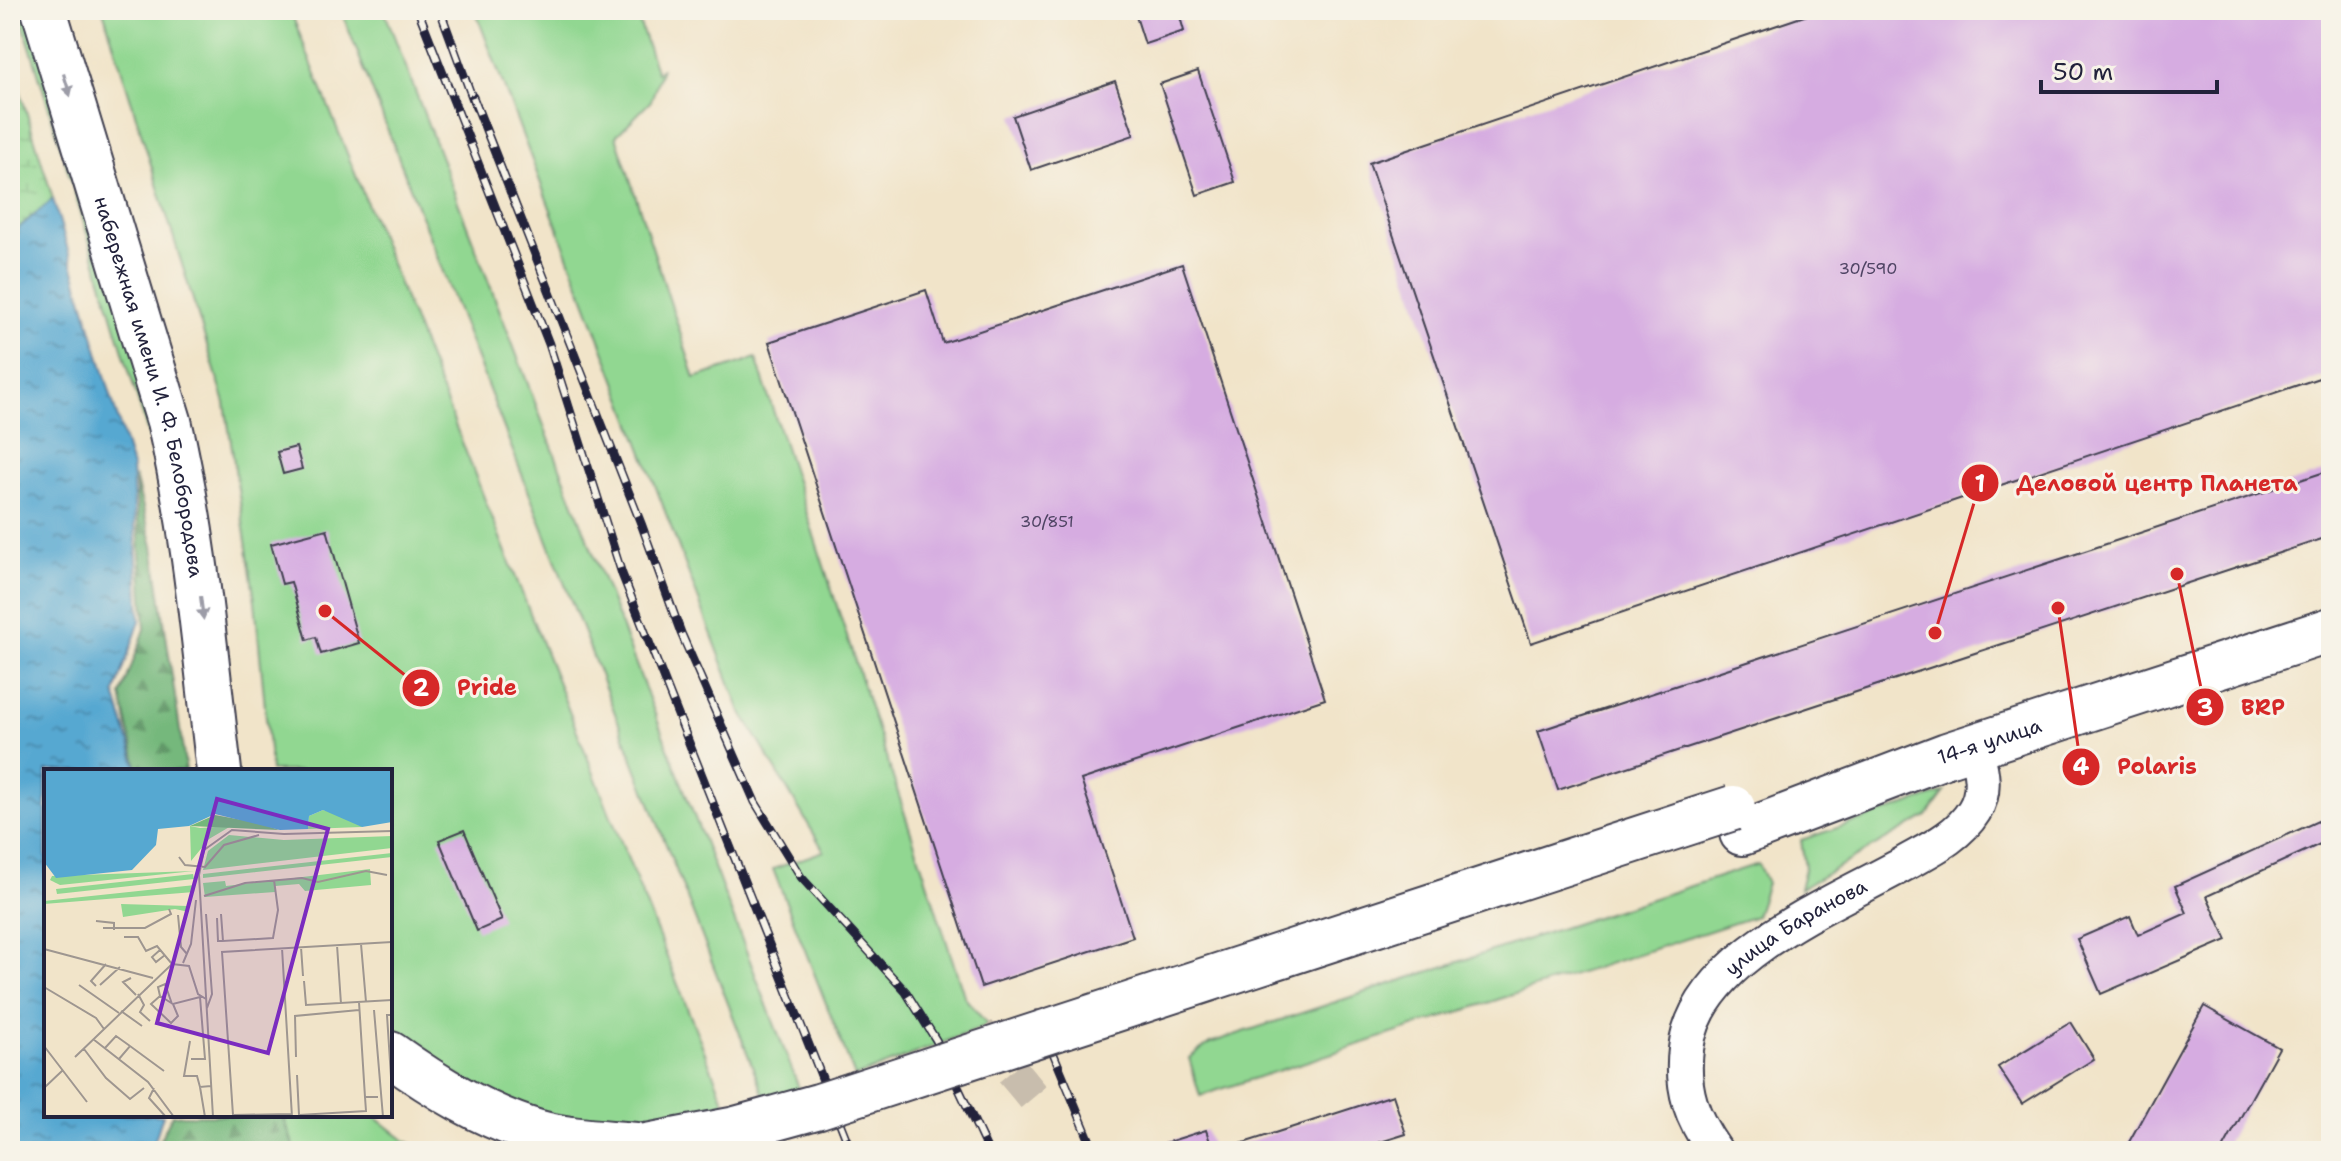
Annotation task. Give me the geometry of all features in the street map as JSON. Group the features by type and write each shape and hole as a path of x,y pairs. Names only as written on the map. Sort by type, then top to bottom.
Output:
{"main road":[{"name":"набережная имени И. Ф. Белобородова","path":"44,10 160,391 181,474 195,551 219,769"},
{"name":"набережная имени И. Ф. Белобородова","path":"75,10 193,395 210,467 224,544 247,769"},
{"name":"14-я улица","path":"1738,821 2331,630"},
{"path":"392,1055 435,1086 538,1132 646,1146 736,1129 819,1106 1738,821"},
{"path":"744,1151 790,1140 1738,821"},
{"path":"392,1085 431,1112 477,1136 519,1151"}],"street":[{"name":"улица Баранова","path":"1715,1151 1698,1127 1687,1100 1683,1071 1687,1036 1701,1002 1723,975 1778,935 1949,839 1965,824 1979,800 1983,773 1961,751"}],"green space":[{"path":"19,10 29,10 151,408 179,535"},
{"path":"103,10 290,10 729,1113 627,1130 529,1116 392,1038 392,769 271,769 255,601 225,403"},
{"path":"341,10 384,10 802,1096 768,1106"},
{"path":"475,10 635,10 657,73 662,68 651,101 616,136 695,378 756,358 965,998 988,1025 855,1077 773,869 824,851 740,709"},
{"path":"10,58 53,199 10,235"},
{"path":"135,477 153,546 186,769 138,769 121,695 145,629"},
{"path":"1945,792 1927,816 1800,889 1805,868 1801,840"},
{"path":"1758,864 1767,883 1756,916 1200,1096 1189,1058 1210,1043"},
{"path":"171,1117 284,1117 295,1151 168,1151 159,1142"},
{"path":"284,1117 376,1117 407,1142 426,1151 295,1151"}],"water":[{"path":"53,199 132,467 140,621 115,693 137,769 44,769 44,1117 162,1117 154,1143 161,1151 10,1151 10,235"}],"building":[{"path":"1134,10 1178,10 1184,31 1145,44"},
{"path":"1822,10 2331,10 2331,374 1531,643 1369,163"},
{"path":"1198,71 1235,182 1197,195 1160,84"},
{"path":"1115,81 1134,135 1031,170 1013,116"},
{"path":"1182,264 1325,699 1081,780 1133,937 981,987 769,342 926,290 943,343"},
{"path":"296,447 302,469 283,474 277,452"},
{"path":"2331,470 2331,536 1558,790 1538,731"},
{"path":"327,529 359,643 321,654 316,637 307,640 291,582 282,584 271,544"},
{"path":"2331,815 2331,839 2207,896 2227,940 2101,994 2077,939 2130,916 2138,935 2187,913 2175,886"},
{"path":"464,830 502,920 477,931 439,840"},
{"path":"2204,1006 2279,1048 2222,1151 2124,1151"},
{"path":"2071,1022 2094,1059 2022,1104 1998,1067"},
{"path":"1393,1095 1406,1134 1352,1151 1232,1151 1231,1147"},
{"path":"1206,1130 1213,1151 1152,1151 1152,1147"}],"tunnel":[{"path":"979,1032 1042,1107"}],"railway":[{"path":"418,10 549,344 622,574 851,1151"},
{"path":"440,10 476,108"},
{"path":"473,97 681,633 755,802 801,877 906,992 936,1040 988,1151"},
{"path":"1037,1014 1094,1151"}],"place":[{"name":"BRP","path":"2177,574"},
{"name":"Polaris","path":"2058,608"},
{"name":"Pride","path":"325,611"},
{"name":"Деловой центр Планета","path":"1935,633"}]}
